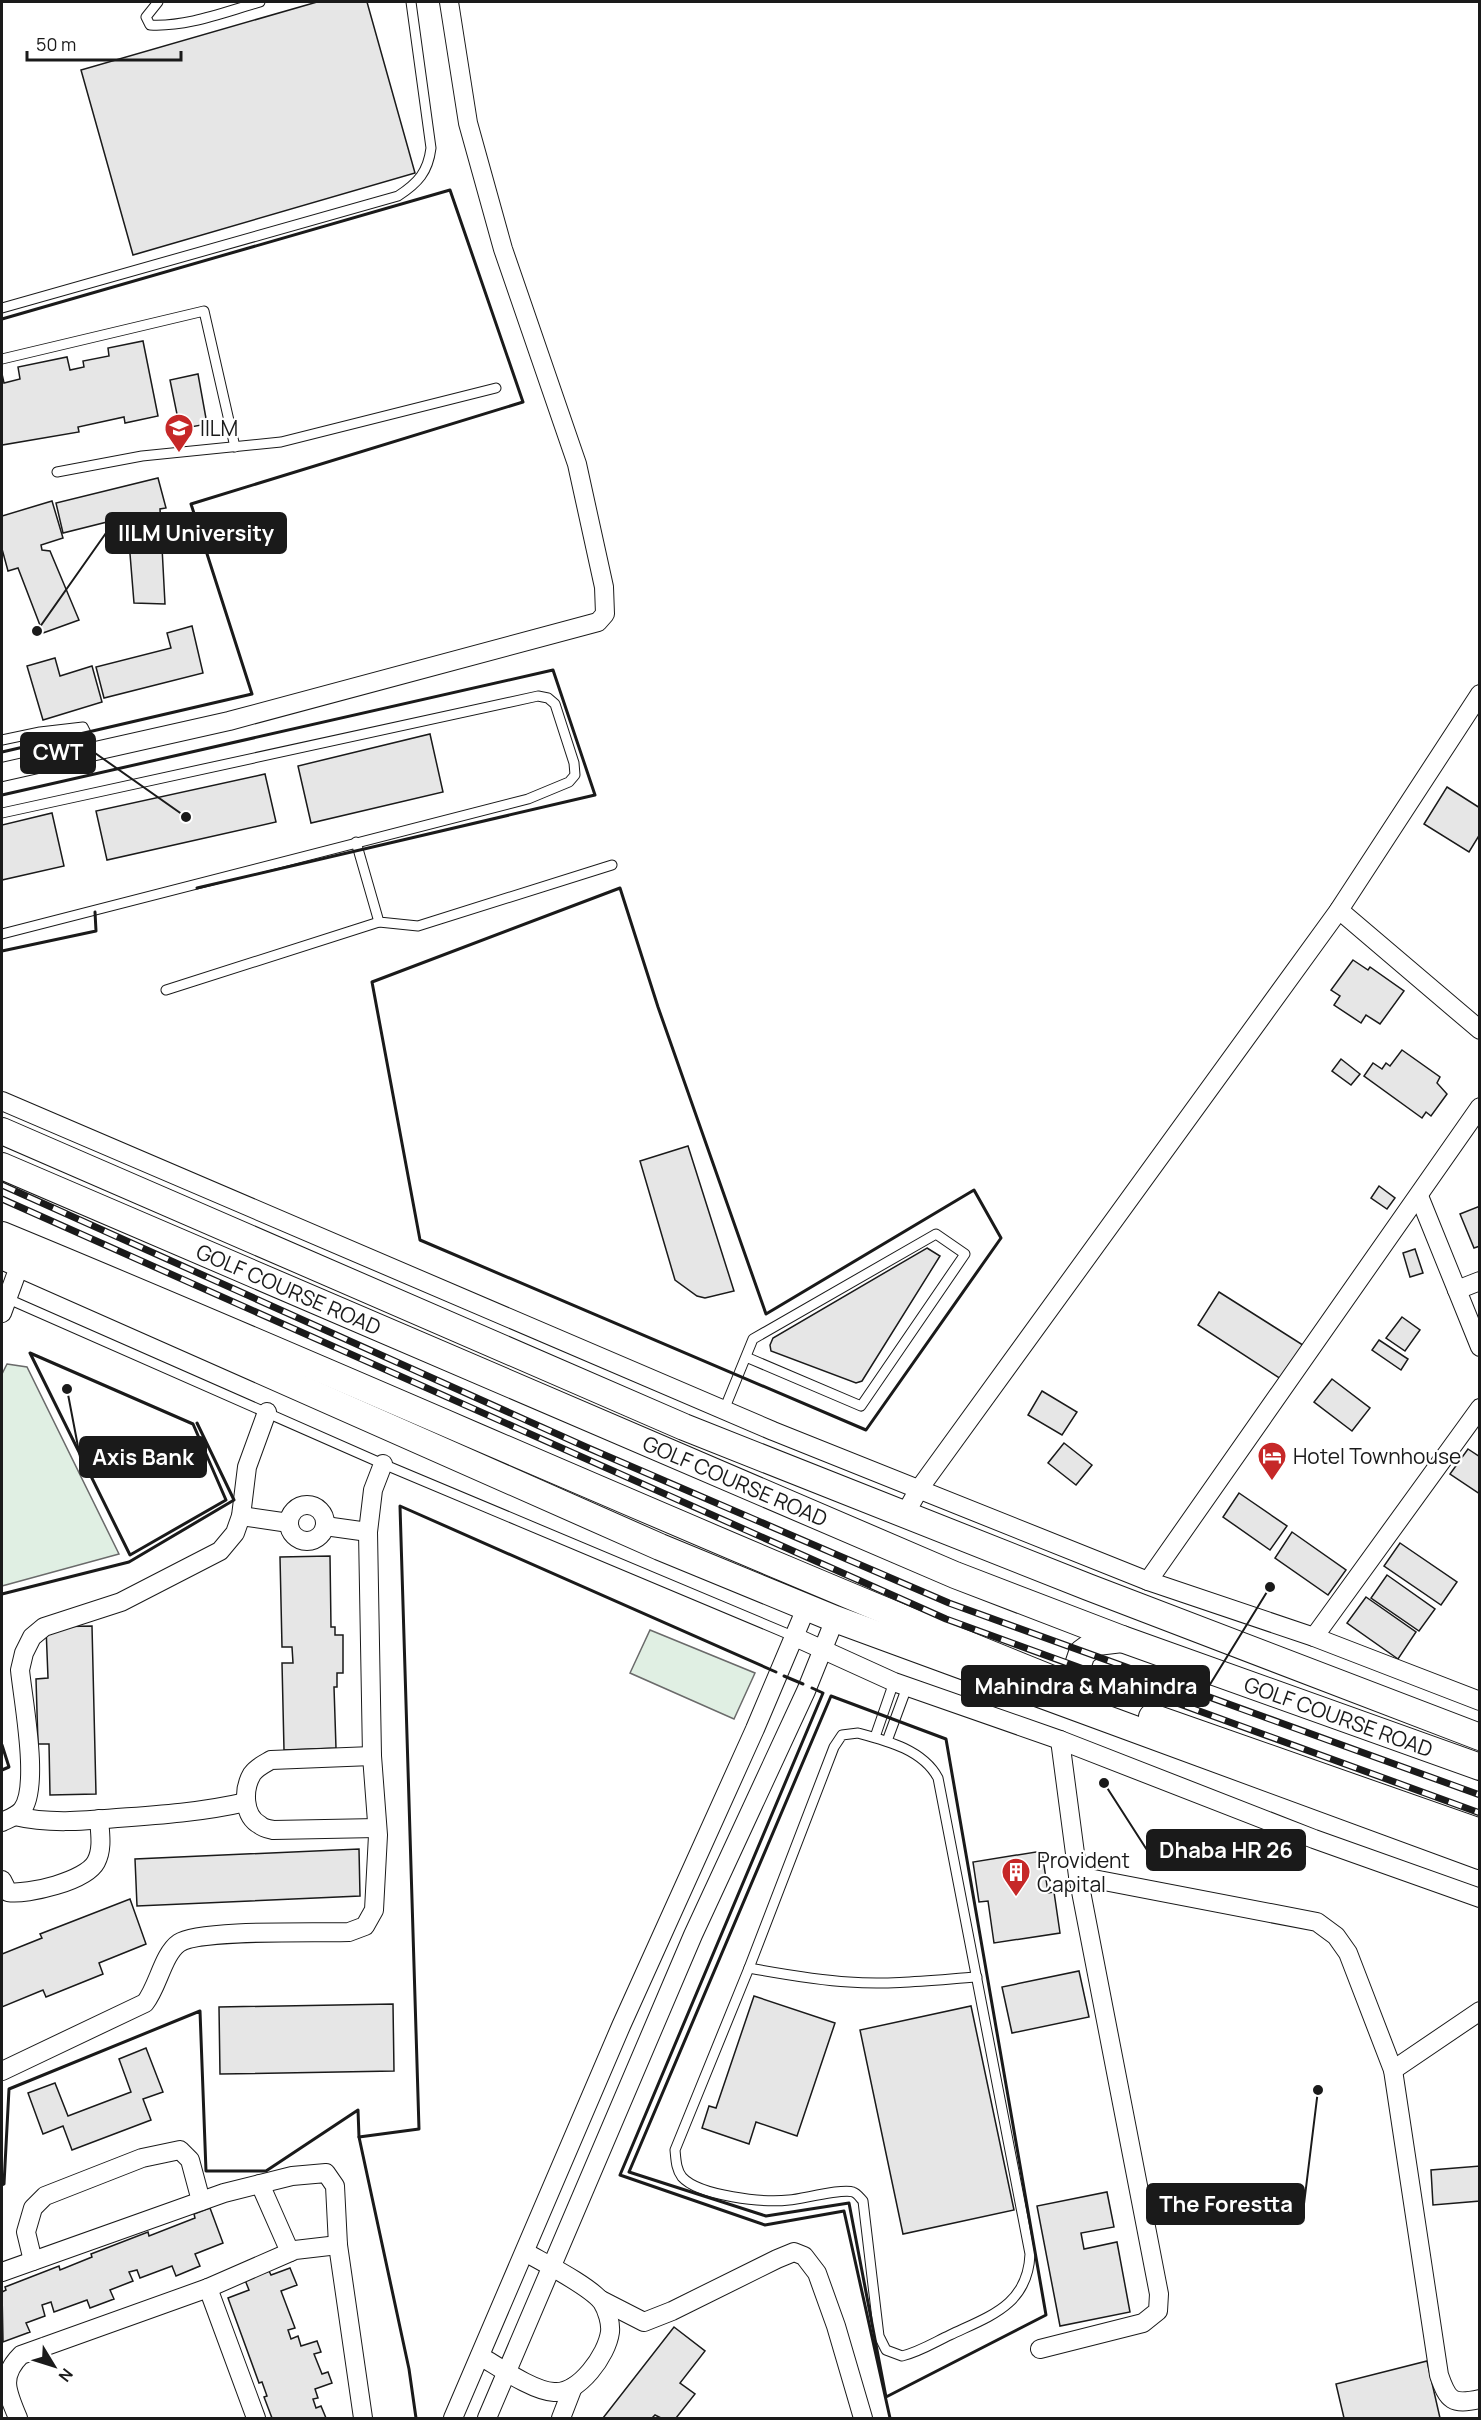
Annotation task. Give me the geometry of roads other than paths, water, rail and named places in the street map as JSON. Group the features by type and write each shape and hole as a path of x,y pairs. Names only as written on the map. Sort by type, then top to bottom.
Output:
{"main road":[{"path":"2,1131 684,1427 1099,1592 1479,1737"},
{"name":"GOLF COURSE ROAD","path":"2,1166 888,1548 1122,1639 1479,1767"},
{"path":"2,1235 16,1255 660,1547 835,1618 1479,1856"},
{"path":"16,1255 297,1358 882,1611 1099,1698 1479,1832"},
{"path":"671,1455 684,1427"},
{"path":"660,1547 673,1521"},
{"path":"1099,1698 1081,1680 1077,1668 1082,1653 1097,1642 1122,1639"}],"street":[{"path":"2,772 229,721 598,622 605,614 604,587 577,464 503,249 468,123 449,2"},
{"path":"905,1514 919,1489 1339,910 1479,694"},
{"path":"1339,910 1479,1030"},
{"path":"2,1101 724,1410 1148,1581 1314,1637 1479,1701"},
{"path":"1148,1581 1479,1107"},
{"path":"1419,1196 1479,1347"},
{"path":"3,1302 16,1255"},
{"path":"1457,1290 1479,1281"},
{"path":"1314,1637 1479,1408"},
{"path":"8,1819 22,1810 29,1794 31,1776 20,1670 24,1653 32,1637 44,1627 121,1602 220,1551 235,1533 241,1516 247,1467 267,1412"},
{"path":"2,2071 145,2003 153,1993 167,1960 178,1944 191,1938 214,1934 349,1932 365,1926 374,1910 377,1828 372,1756 368,1532 373,1490 384,1464"},
{"path":"309,1505 323,1514 325,1526 320,1536 309,1541 292,1534 289,1523 293,1512 309,1505"},
{"path":"241,1516 289,1523"},
{"path":"325,1526 368,1532"},
{"path":"453,2418 621,2026 755,1729 807,1606"},
{"path":"488,2418 693,1935 823,1651 835,1618"},
{"path":"795,1637 901,1684 1060,1740 1314,1839 1479,1898"},
{"path":"1040,2349 1143,2322 1158,2311 1159,2294 1078,1876 1060,1740"},
{"path":"372,1756 271,1760 260,1766 252,1775 246,1802 247,1810 258,1825 273,1830 377,1828"},
{"path":"8,1819 99,1820 162,1815 246,1802"},
{"path":"2,1880 8,1892 21,1894 86,1873 95,1864 100,1851 99,1820"},
{"path":"1078,1876 1317,1922 1336,1936 1348,1953 1393,2070 1439,2375 1450,2399 1461,2403 1479,2399"},
{"path":"666,1923 693,1935"},
{"path":"1393,2070 1479,2011"},
{"path":"621,2026 650,2036"},
{"path":"33,2261 26,2232 33,2208 45,2196 142,2158 180,2150 190,2160 201,2201"},
{"path":"2,2272 201,2201 292,2175 326,2173 334,2186 338,2245 363,2418"},
{"path":"260,2184 290,2252"},
{"path":"18,2418 2,2382 2,2372 8,2364 21,2355 208,2288 290,2252 338,2245"},
{"path":"525,2252 601,2300 644,2322 672,2311 777,2259 794,2252 804,2256 817,2273 836,2326 863,2418"},
{"path":"208,2288 256,2418"},
{"path":"480,2356 538,2387 555,2392 573,2387 591,2371 606,2349 611,2330 608,2314 601,2300"},
{"path":"561,2418 573,2387"}],"lane":[{"path":"158,2 146,17 150,24 167,26 189,23 260,2"},
{"path":"2,308 398,195 413,186 423,175 431,148 411,2"},
{"path":"2,359 204,311 235,447"},
{"path":"57,472 142,456 281,442 496,388"},
{"path":"2,813 538,696 548,698 555,704 574,764 575,776 569,782 528,799 2,934"},
{"path":"2,740 39,732 82,727 95,751"},
{"path":"357,843 379,922"},
{"path":"166,990 379,922 418,926 612,865"},
{"path":"724,1410 753,1339 936,1234 965,1254 861,1406 746,1357"},
{"path":"3,1302 795,1637"},
{"path":"875,1737 887,1703 901,1684"},
{"path":"887,1741 899,1707 901,1684"},
{"path":"858,1733 875,1737 923,1759 932,1767 938,1778 1030,2254 1025,2283 999,2312 902,2356 886,2350 879,2336 863,2201 859,2196 846,2191 788,2200 759,2202 739,2199 695,2185 682,2177 676,2166 675,2150 834,1747 842,1735 858,1733"},
{"path":"748,1968 851,1983 898,1983 977,1977"}],"railway":[{"path":"2,1185 586,1447 949,1603 1480,1795"},
{"path":"2,1199 946,1619 1480,1813"}],"place":[{"name":"IILM","path":"179,454"},
{"name":"IILM University","path":"37,631"},
{"name":"CWT","path":"186,817"},
{"name":"Axis Bank","path":"67,1389"},
{"name":"Hotel Townhouse","path":"1272,1482"},
{"name":"Mahindra & Mahindra","path":"1270,1587"},
{"name":"Dhaba HR 26","path":"1104,1783"},
{"name":"Provident Capital","path":"1016,1898"},
{"name":"The Forestta","path":"1318,2090"}]}
